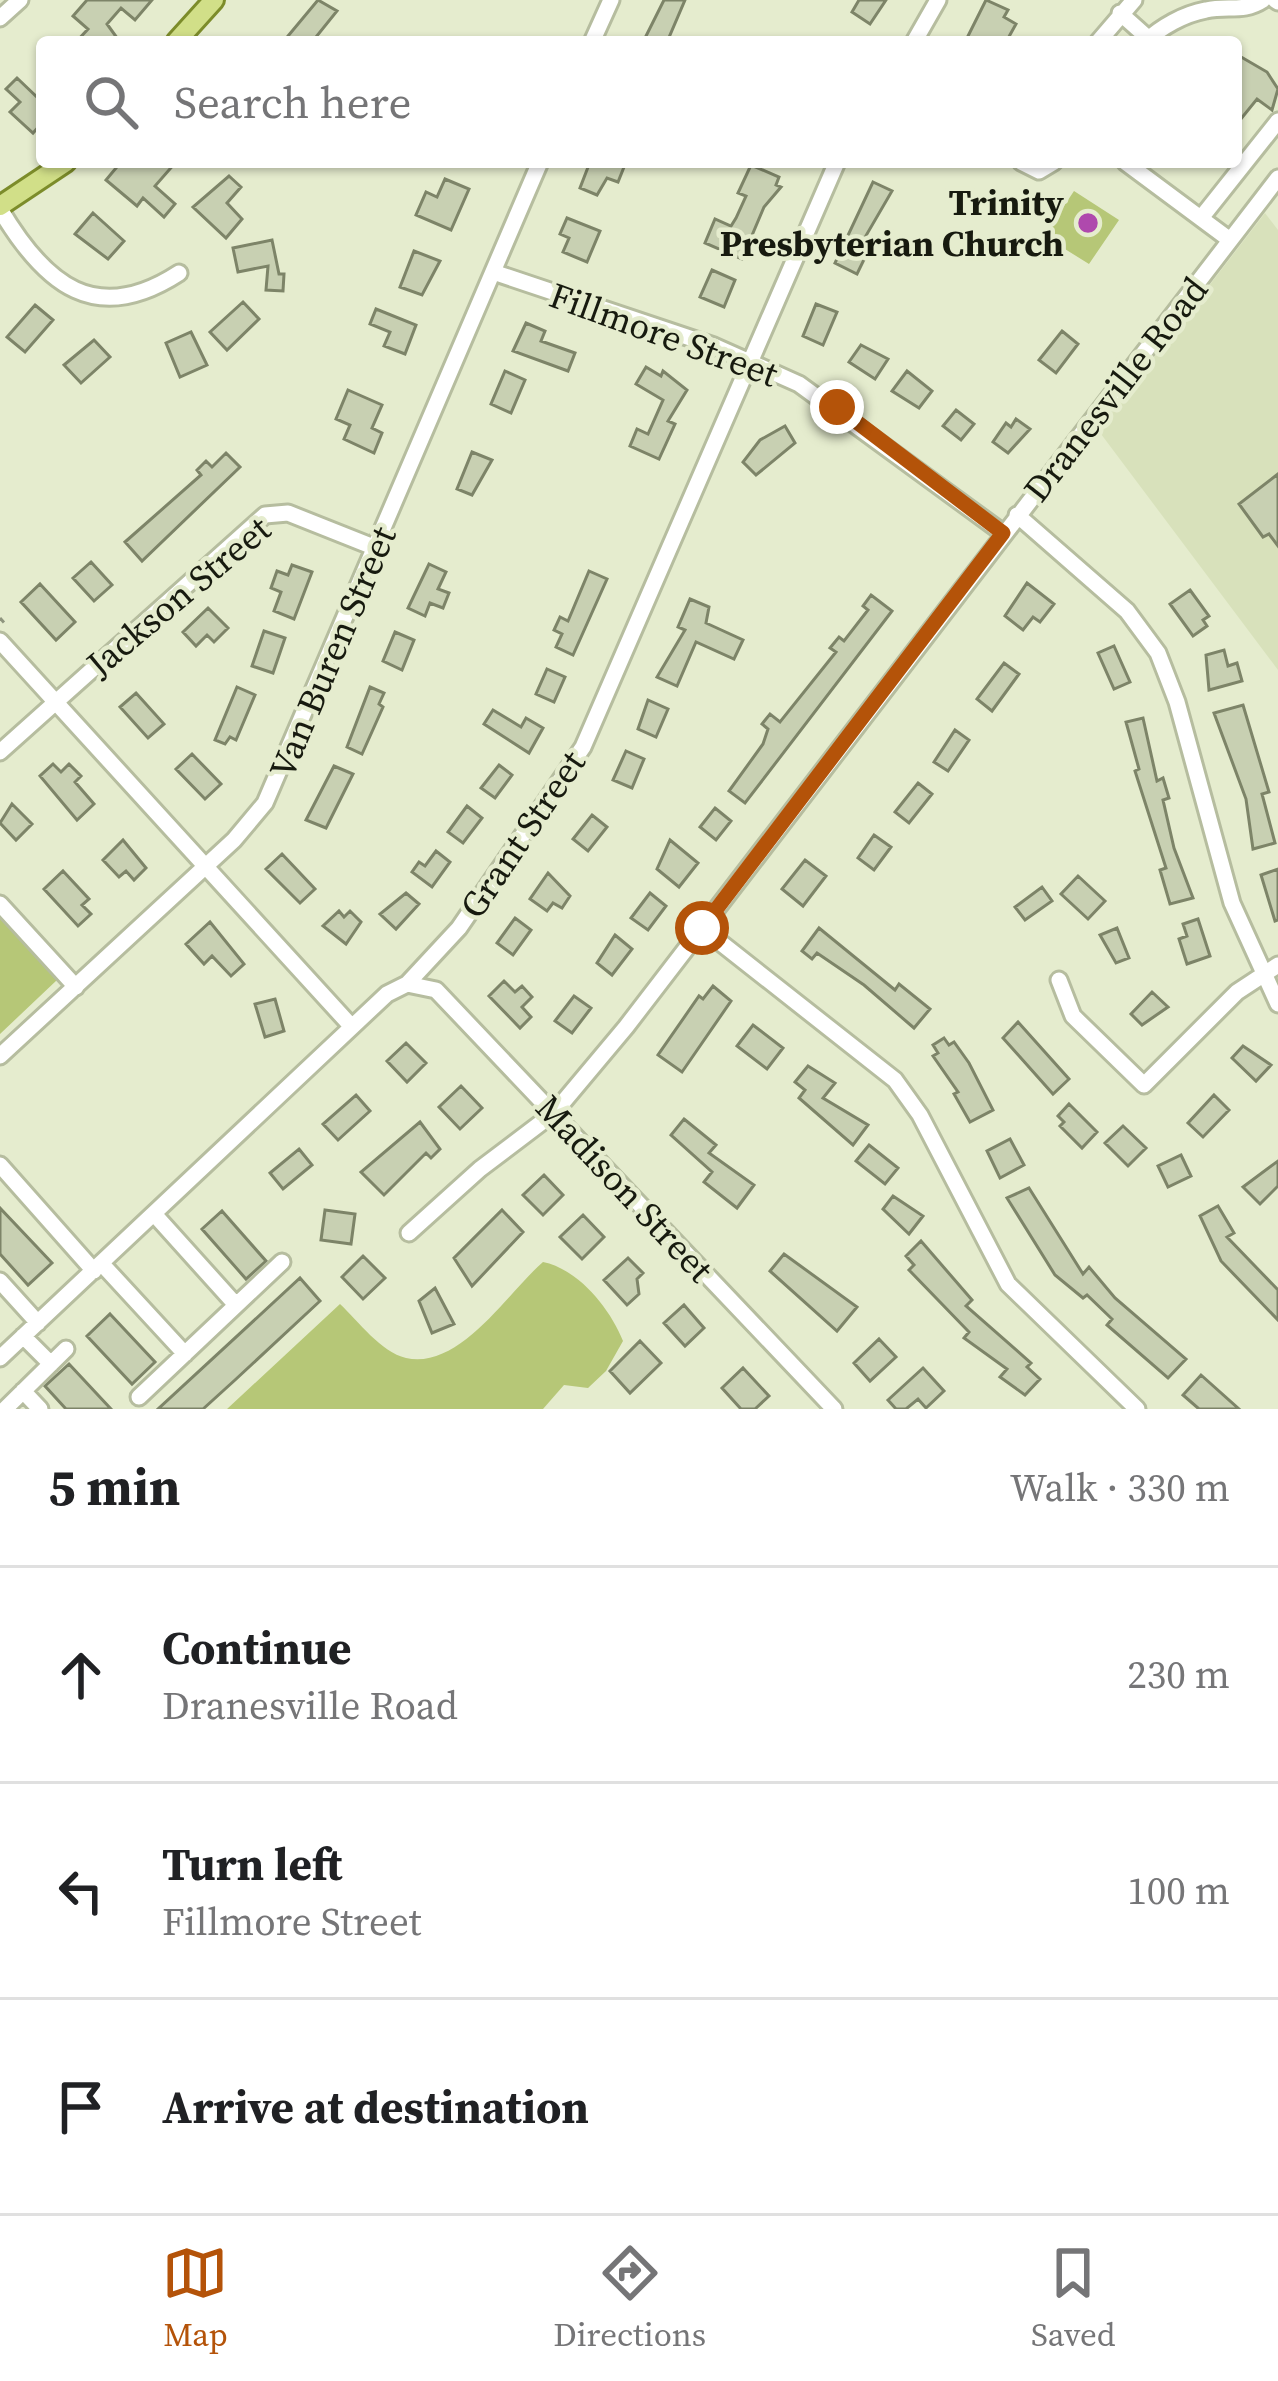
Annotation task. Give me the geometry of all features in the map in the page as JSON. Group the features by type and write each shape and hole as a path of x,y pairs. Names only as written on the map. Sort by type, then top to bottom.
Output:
{"main road":[{"path":"181,36 214,0"},
{"path":"0,207 57,168"}],"street":[{"path":"0,19 20,0"},
{"path":"595,36 611,0"},
{"path":"917,36 938,0"},
{"path":"1103,36 1133,0"},
{"path":"1155,36 1208,9 1249,9 1263,0"},
{"path":"1120,13 1143,36"},
{"path":"1242,166 1278,121"},
{"name":"Van Buren Street","path":"0,1056 206,866 250,821 277,783 537,168"},
{"name":"Grant Street","path":"0,1358 387,994 407,983 459,928 584,747 834,168"},
{"path":"1133,168 1230,240"},
{"path":"1201,218 1241,168"},
{"name":"Dranesville Road","path":"409,1233 480,1168 554,1113 702,928 1278,178"},
{"path":"0,207 17,238 83,296 119,301 148,294 179,273"},
{"name":"Fillmore Street","path":"493,272 749,360 837,407 1003,533"},
{"name":"Jackson Street","path":"0,752 265,515 288,513 376,548"},
{"path":"1017,515 1127,611 1158,653 1177,702 1232,903 1278,1004"},
{"path":"0,641 352,1027"},
{"path":"0,904 76,987"},
{"path":"702,928 895,1080 920,1115 1008,1284 1137,1409"},
{"path":"1060,980 1073,1016 1144,1085 1262,973 1278,965"},
{"name":"Madison Street","path":"407,983 436,990 834,1409"},
{"path":"1,1169 184,1354"},
{"path":"155,1215 236,1305"},
{"path":"139,1397 282,1262"},
{"path":"0,1281 38,1322"},
{"path":"23,1336 51,1364"},
{"path":"5,1409 67,1349"},
{"path":"23,1391 40,1409"}],"shaded area":[{"path":"1265,213 1278,230 1278,670 1098,430"}],"green space":[{"path":"1074,191 1119,220 1089,264 1044,236"},
{"path":"0,915 57,980 0,1034"},
{"path":"543,1262 580,1281 610,1316 623,1341 606,1371 588,1388 564,1385 543,1409 227,1409 340,1304 397,1355 426,1359 464,1341"}],"building":[{"path":"87,0 152,0 135,20 121,8 107,24 116,36 82,36 88,29 73,16"},
{"path":"318,0 337,11 317,36 288,36"},
{"path":"664,0 685,0 670,36 646,36"},
{"path":"859,0 886,0 870,24 852,12"},
{"path":"986,0 1008,10 1004,17 1016,24 1009,36 968,36"},
{"path":"1242,57 1267,72 1278,89 1272,110 1257,99 1242,118"},
{"path":"17,78 36,96 33,133 10,112 20,102 6,89"},
{"path":"116,168 171,168 155,186 175,204 164,217 143,198 137,206 106,180"},
{"path":"588,168 624,168 618,182 607,178 597,195 580,188"},
{"path":"750,168 779,177 776,185 781,187 764,207 742,259 705,243 715,219 731,226 746,196 738,193"},
{"path":"229,176 241,187 227,203 242,219 226,238 193,207"},
{"path":"445,179 469,189 451,230 416,215 426,192 437,197"},
{"path":"873,182 892,191 864,239 872,243 857,274 835,263"},
{"path":"93,213 124,241 108,259 75,234"},
{"path":"567,218 600,231 587,262 563,252 569,238 560,234"},
{"path":"272,240 279,274 284,274 283,291 266,290 268,266 238,272 233,248"},
{"path":"414,251 440,261 422,295 400,287"},
{"path":"712,270 735,280 724,307 700,297"},
{"path":"243,302 259,319 227,350 210,332"},
{"path":"816,304 837,312 823,345 803,336"},
{"path":"35,305 53,320 25,352 7,337"},
{"path":"376,309 416,325 405,354 384,346 390,332 370,324"},
{"path":"526,323 545,331 541,341 575,353 568,371 513,351"},
{"path":"1062,331 1078,344 1056,373 1039,360"},
{"path":"191,332 207,365 180,377 166,343"},
{"path":"94,340 110,357 81,383 64,365"},
{"path":"861,345 888,359 875,379 849,362"},
{"path":"646,367 661,376 663,371 687,390 668,421 675,424 659,459 630,446 637,429 648,434 663,400 636,384"},
{"path":"505,371 525,380 511,413 491,404"},
{"path":"907,371 932,391 919,408 892,391"},
{"path":"348,390 382,405 372,428 382,433 374,453 344,439 350,425 336,419"},
{"path":"956,410 974,424 961,440 943,426"},
{"path":"1016,419 1030,429 1008,453 993,442 1006,423 1011,427"},
{"path":"785,426 795,443 756,475 743,462 760,440"},
{"path":"472,452 492,460 472,495 457,489"},
{"path":"226,453 240,467 142,561 125,542 201,475 197,470 206,461 212,467"},
{"path":"1278,474 1278,546 1269,534 1263,537 1239,504"},
{"path":"91,562 112,585 94,601 73,578"},
{"path":"429,564 446,572 438,589 449,593 443,608 430,603 425,616 408,608"},
{"path":"292,565 312,572 294,619 274,611 281,592 271,588 277,571 288,575"},
{"path":"589,571 607,579 573,655 556,647 562,634 554,630 560,617 568,621"},
{"path":"1027,583 1054,604 1040,622 1033,617 1023,630 1005,616"},
{"path":"40,584 75,622 56,640 21,602"},
{"path":"1190,590 1209,616 1203,620 1207,626 1193,636 1170,604"},
{"path":"871,595 892,611 745,803 729,791 763,744 768,729 762,724 770,714 780,722 836,652 830,648 839,637 844,641 868,610 863,606"},
{"path":"690,599 709,607 706,623 743,640 734,659 696,642 677,686 657,677 685,630 678,627"},
{"path":"208,608 228,628 214,642 207,635 196,646 183,632"},
{"path":"264,631 285,638 273,673 252,666"},
{"path":"395,632 414,640 402,670 383,661"},
{"path":"1114,646 1130,682 1114,689 1098,653"},
{"path":"1224,650 1228,666 1237,663 1242,681 1209,690 1206,655"},
{"path":"1004,663 1019,674 992,711 977,699"},
{"path":"547,669 565,677 554,702 536,694"},
{"path":"237,687 255,695 236,740 230,737 225,744 215,740"},
{"path":"370,687 384,693 379,704 383,707 362,754 347,747"},
{"path":"136,693 164,724 148,738 120,707"},
{"path":"648,700 668,709 656,737 638,729"},
{"path":"1243,705 1269,792 1262,794 1275,843 1253,849 1246,799 1214,713"},
{"path":"493,710 521,727 526,718 543,728 529,753 484,724"},
{"path":"1143,718 1157,781 1163,778 1169,798 1163,800 1174,848 1193,898 1170,904 1160,870 1166,868 1135,771 1139,769 1126,722"},
{"path":"955,730 969,740 948,771 934,762"},
{"path":"626,751 644,759 632,788 613,780"},
{"path":"192,754 221,784 205,799 176,769"},
{"path":"53,764 61,772 69,764 81,776 75,782 94,804 77,820 40,776"},
{"path":"499,765 512,775 495,798 481,788"},
{"path":"334,766 353,774 326,828 306,820"},
{"path":"918,783 932,794 909,823 895,812"},
{"path":"12,804 32,824 16,840 0,823"},
{"path":"467,806 482,818 463,843 448,832"},
{"path":"715,808 731,821 716,840 700,827"},
{"path":"592,815 607,827 588,851 573,839"},
{"path":"874,835 891,847 874,870 858,858"},
{"path":"123,840 146,868 134,880 126,871 119,877 103,860"},
{"path":"670,840 698,863 679,887 657,869"},
{"path":"436,851 450,862 432,887 412,872 419,862 425,866"},
{"path":"282,854 315,889 300,903 266,869"},
{"path":"805,860 826,876 803,906 782,889"},
{"path":"1278,869 1278,920 1275,921 1261,875"},
{"path":"63,871 89,899 82,905 91,914 78,926 44,889"},
{"path":"548,873 570,896 562,908 553,903 547,911 530,899"},
{"path":"1078,876 1105,901 1088,919 1061,894"},
{"path":"1042,887 1052,901 1025,920 1015,907"},
{"path":"406,893 419,904 396,929 380,914"},
{"path":"650,893 666,906 648,930 631,918"},
{"path":"339,911 344,917 350,911 361,922 346,944 323,926"},
{"path":"515,918 531,930 513,955 497,943"},
{"path":"1198,919 1210,956 1187,964 1179,939 1187,936 1183,924"},
{"path":"210,922 244,964 231,976 212,956 204,964 186,944"},
{"path":"819,928 895,990 899,984 930,1009 914,1028 864,985 817,953 812,959 802,951"},
{"path":"1117,928 1129,958 1116,963 1100,935"},
{"path":"615,935 632,949 612,975 597,963"},
{"path":"504,981 515,992 522,986 532,997 522,1007 531,1017 520,1028 489,996"},
{"path":"713,986 731,1001 682,1072 658,1055 699,996 703,999"},
{"path":"1152,992 1168,1007 1142,1025 1131,1014"},
{"path":"574,996 591,1008 572,1033 555,1021"},
{"path":"275,999 284,1031 265,1037 255,1004"},
{"path":"1018,1022 1069,1079 1053,1094 1003,1038"},
{"path":"753,1025 783,1048 767,1069 737,1046"},
{"path":"944,1038 949,1045 954,1042 969,1063 993,1110 970,1122 954,1094 958,1092 933,1056 938,1053 933,1045"},
{"path":"406,1043 426,1063 407,1082 387,1061"},
{"path":"1243,1046 1271,1065 1256,1081 1232,1058"},
{"path":"808,1066 835,1083 823,1098 868,1125 853,1145 799,1098 805,1090 795,1082"},
{"path":"461,1086 482,1108 460,1129 439,1107"},
{"path":"356,1095 370,1111 338,1140 323,1124"},
{"path":"1214,1095 1229,1110 1203,1137 1188,1123"},
{"path":"1069,1104 1097,1132 1082,1148 1060,1126 1064,1122 1058,1116"},
{"path":"684,1119 716,1145 709,1153 754,1185 737,1208 704,1182 712,1172 671,1135"},
{"path":"420,1122 440,1149 431,1158 426,1153 384,1195 361,1172"},
{"path":"1123,1126 1146,1148 1128,1166 1105,1143"},
{"path":"1010,1139 1024,1165 1000,1178 987,1151"},
{"path":"869,1145 898,1168 885,1184 856,1161"},
{"path":"299,1149 312,1165 283,1189 270,1173"},
{"path":"1181,1155 1191,1176 1168,1187 1158,1166"},
{"path":"1278,1161 1278,1186 1260,1204 1243,1187"},
{"path":"544,1175 563,1195 543,1215 523,1195"},
{"path":"1029,1188 1083,1274 1089,1267 1115,1298 1186,1359 1168,1378 1107,1325 1112,1319 1087,1295 1083,1298 1055,1275 1007,1198"},
{"path":"893,1196 923,1216 909,1234 883,1209"},
{"path":"1218,1206 1234,1233 1227,1237 1278,1290 1278,1320 1221,1261 1200,1216"},
{"path":"0,1208 52,1263 28,1285 0,1254"},
{"path":"325,1210 355,1214 351,1244 321,1240"},
{"path":"502,1210 523,1232 472,1286 454,1258"},
{"path":"222,1211 266,1261 246,1279 202,1229"},
{"path":"583,1215 604,1237 582,1259 560,1237"},
{"path":"921,1241 972,1300 966,1306 1031,1363 1027,1367 1040,1379 1025,1395 1000,1377 1007,1369 964,1338 969,1332 909,1270 914,1265 906,1256"},
{"path":"784,1254 857,1307 837,1331 770,1271"},
{"path":"363,1256 385,1278 363,1299 342,1277"},
{"path":"628,1258 643,1273 637,1279 639,1294 627,1305 604,1280"},
{"path":"300,1278 320,1301 235,1380 203,1409 158,1409"},
{"path":"435,1288 454,1324 432,1333 419,1301"},
{"path":"684,1305 704,1328 685,1346 664,1323"},
{"path":"110,1314 155,1362 132,1384 87,1336"},
{"path":"879,1339 896,1357 870,1381 854,1363"},
{"path":"640,1341 661,1363 630,1393 610,1371"},
{"path":"69,1364 111,1409 66,1409 45,1386"},
{"path":"743,1368 769,1396 755,1409 741,1409 722,1388"},
{"path":"923,1368 944,1391 926,1408 918,1399 906,1409 896,1409 888,1400"},
{"path":"1201,1375 1239,1409 1199,1409 1183,1395"}],"place":[{"name":"Trinity Presbyterian Church","path":"1088,223"}],"route":[{"path":"702,928 1003,533 837,407"}]}
